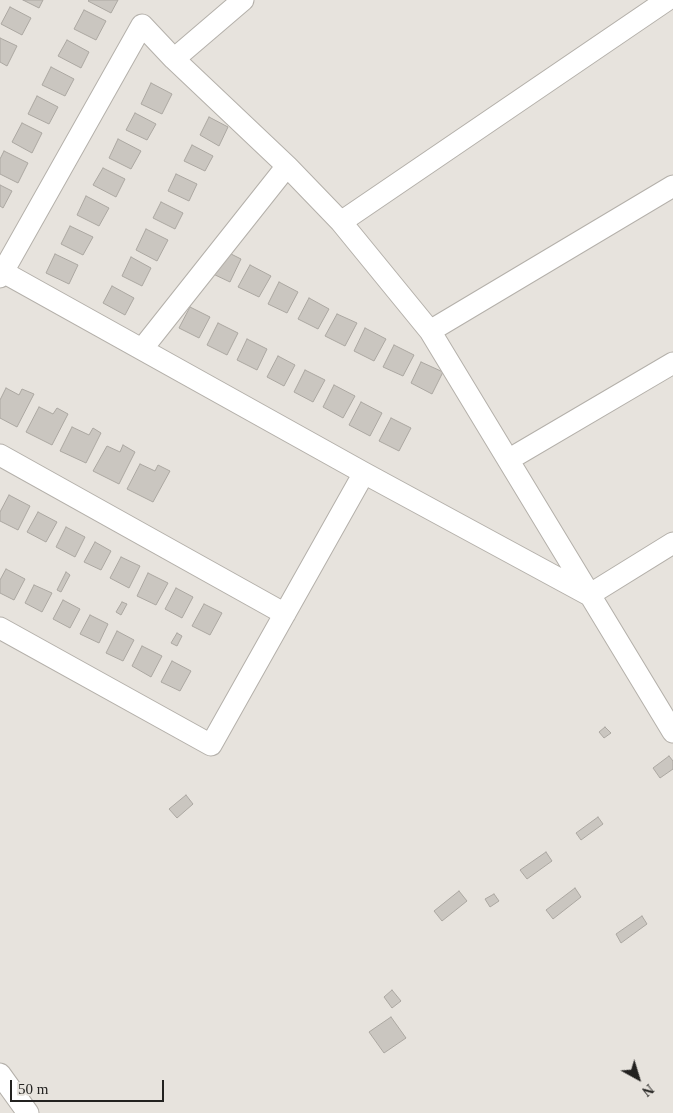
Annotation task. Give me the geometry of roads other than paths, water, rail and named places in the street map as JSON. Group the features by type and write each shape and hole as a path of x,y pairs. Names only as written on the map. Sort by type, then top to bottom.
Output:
{"street":[{"path":"174,59 243,0"},
{"path":"341,222 667,0"},
{"path":"589,595 364,473 142,349 1,274 142,25 174,59 287,166 341,222 430,331 589,595 672,727"},
{"path":"142,349 287,166"},
{"path":"430,331 673,186"},
{"path":"508,460 673,363"},
{"path":"0,455 285,614"},
{"path":"0,628 211,745 364,473"},
{"path":"589,595 673,543"},
{"path":"0,1074 28,1113"}]}
